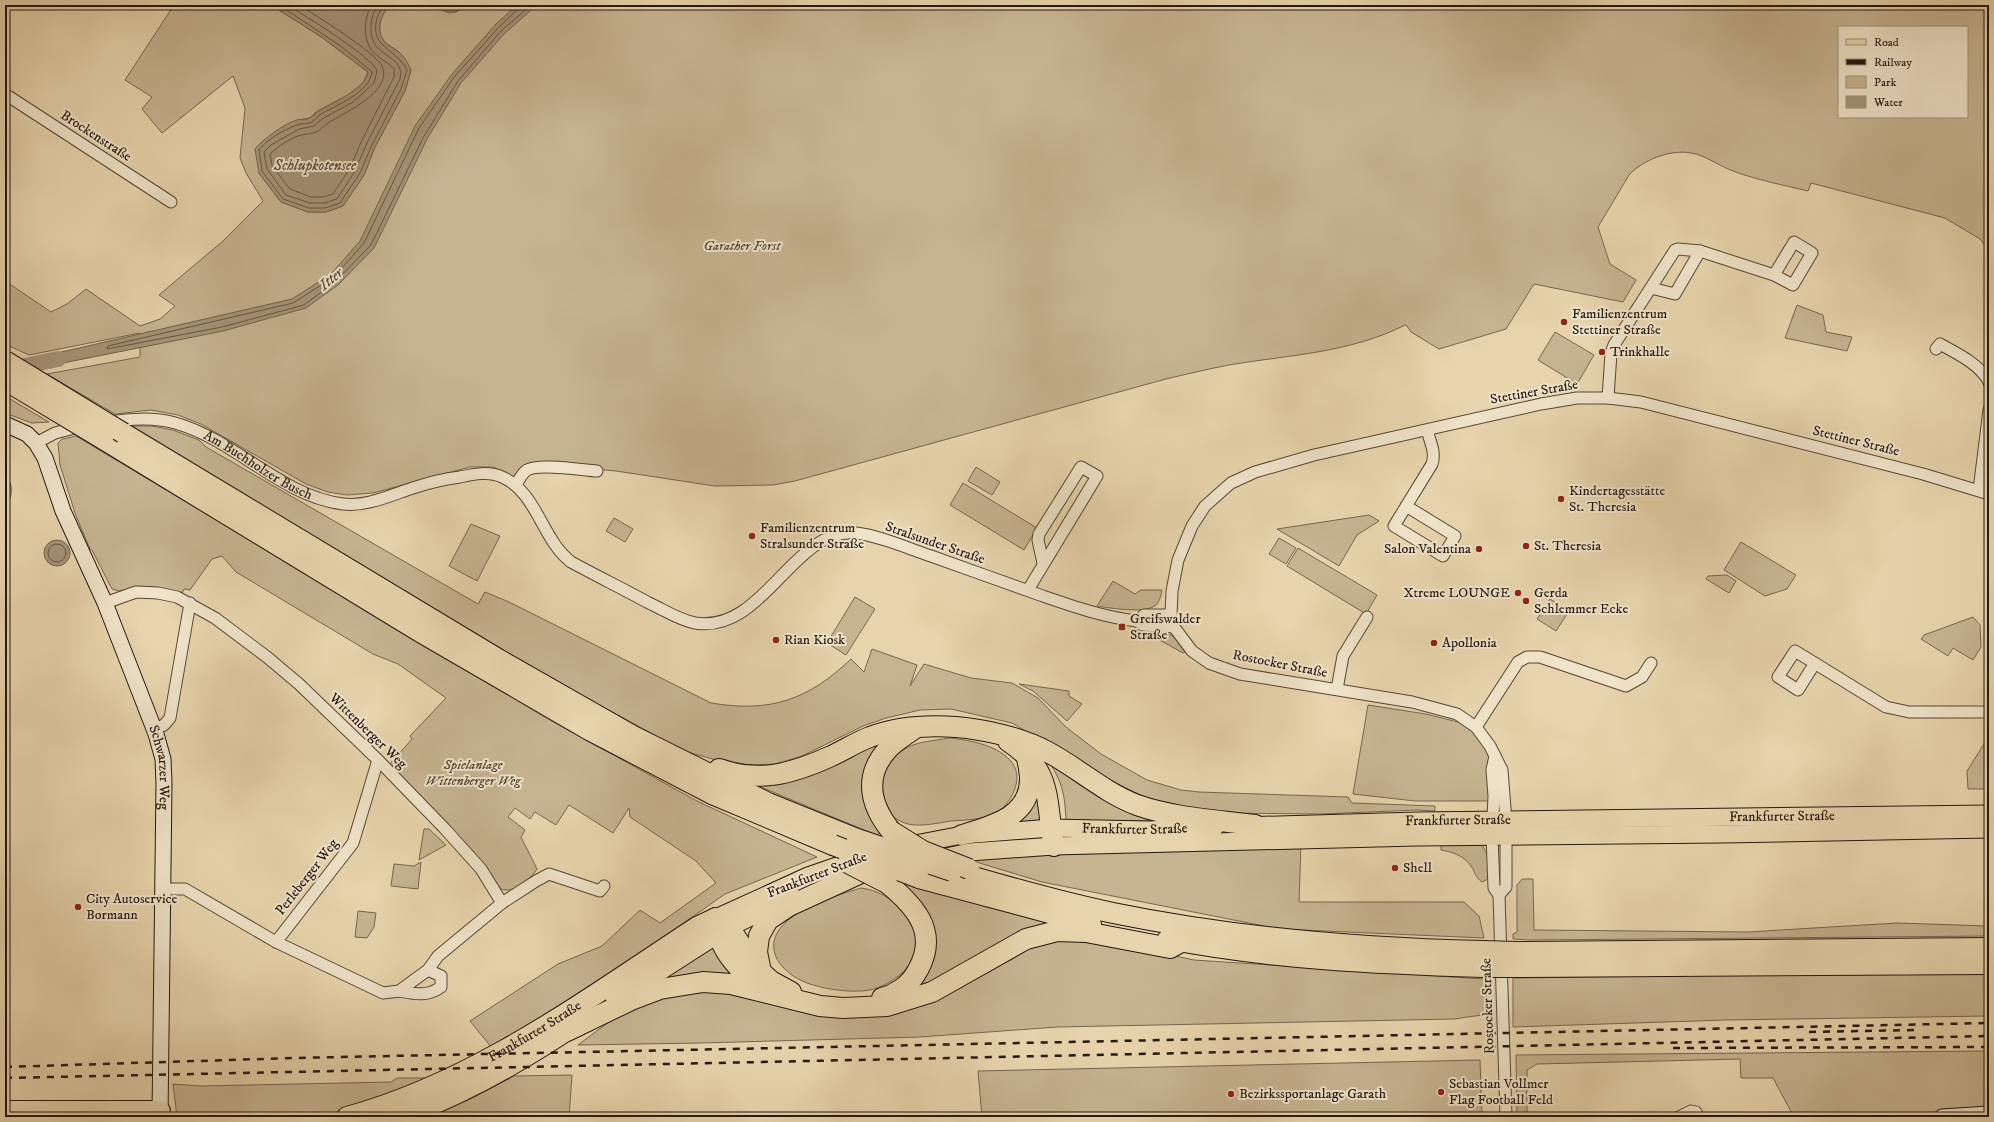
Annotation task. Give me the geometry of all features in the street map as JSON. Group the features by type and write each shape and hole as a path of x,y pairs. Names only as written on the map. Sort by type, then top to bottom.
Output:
{"highway":[{"path":"5,361 491,655 633,736 768,802 857,839 961,870 999,884 1112,913 1252,936 1413,950 1483,959"},
{"path":"5,380 552,709 712,794 762,817 771,828 919,878 1057,916 1181,942 1261,953 1364,962 1517,959 1989,964"},
{"path":"633,736 650,735 682,753 719,770 739,776 761,777 791,772 829,757 875,735 894,729 956,727 981,730 1001,736 1042,758 1055,779 1061,802 1056,834"},
{"path":"915,728 888,749 876,767 871,788 875,807 891,831 923,851 961,870"},
{"path":"1025,748 1046,751 1104,789 1137,805 1170,814 1255,825"},
{"path":"962,835 996,825 1010,817 1022,806 1026,800 1030,778 1025,748"},
{"path":"721,926 761,972 771,981 792,992 820,999 857,1000 884,997 898,991 911,980 921,965 926,939 924,927 913,907 887,883 827,848"},
{"path":"761,972 757,952 759,936 768,920 789,906 861,873"},
{"path":"721,926 729,956 744,974 768,992"},
{"name":"Frankfurter Straße","path":"401,1117 456,1095 567,1031 721,926"},
{"name":"Frankfurter Straße","path":"347,1117 403,1099 458,1075 532,1034 697,927 721,926"},
{"path":"567,1031 631,1000 660,989 703,982 731,984 820,1006 843,1008 887,1006 932,992 1026,939 1057,931 1086,932 1170,948 1181,942"},
{"path":"1517,959 1989,948"},
{"path":"5,1111 160,1114"}],"main road":[{"path":"5,424 27,434 36,443"},
{"name":"Schwarzer Weg","path":"36,443 45,458 74,539 105,603 155,729 163,759 160,1114"},
{"name":"Frankfurter Straße","path":"721,926 827,883 861,873 901,867 1056,834 1255,825 1499,829 1989,814"},
{"name":"Frankfurter Straße","path":"721,926 808,876 884,850 962,835 1499,829 1989,829"},
{"path":"1942,1117 1989,1114"}],"street":[{"name":"Brockenstraße","path":"5,94 171,202"},
{"path":"1608,398 1611,353 1614,345 1675,250 1700,251 1774,274"},
{"path":"1651,288 1675,294 1700,251"},
{"path":"1936,348 1940,344 1958,355 1980,370 1989,382"},
{"name":"Stettiner Straße","path":"1171,614 1175,571 1186,537 1202,510 1221,490 1231,484 1268,468 1314,455 1551,402 1577,398 1608,398 1641,402 1917,472 1984,492"},
{"path":"1984,492 1989,410"},
{"name":"Am Buchholzer Busch","path":"36,443 55,433 95,423 132,419 164,421 203,434 309,495 344,504 359,504 385,498 416,487 468,475 483,474 496,475 516,485 529,503"},
{"path":"1406,506 1455,536 1443,556 1394,526 1406,506 1432,464 1434,458 1427,430"},
{"path":"516,485 524,473 533,468 558,467 597,471"},
{"path":"1028,590 1097,476 1081,467 1039,534 1038,540 1043,563"},
{"name":"Stralsunder Straße","path":"529,503 558,551 571,562 671,614 694,623 716,624 740,614 800,559 822,542 841,534 853,533 871,536 1098,614 1137,621 1142,625 1174,627"},
{"name":"Wittenberger Weg","path":"105,603 136,592 158,592 190,603 214,618 267,657 299,684 378,760 445,829 481,869 502,903"},
{"path":"155,729 164,725 170,718 190,603"},
{"name":"Stralsunder Straße","path":"1137,621 1144,616 1171,614"},
{"name":"Rostocker Straße","path":"1171,614 1174,627 1195,653 1216,666 1240,674 1412,702 1448,711 1457,714 1476,727 1487,740 1495,756 1492,770 1499,829 1494,888 1499,895 1506,1117"},
{"name":"Rostocker Straße","path":"1337,690 1343,656 1367,617"},
{"path":"1476,727 1518,662 1527,657 1540,657 1626,686 1642,677 1651,663"},
{"path":"1815,663 1876,702 1898,710 1914,713 1989,712"},
{"name":"Perleberger Weg","path":"276,942 353,843 378,760"},
{"path":"399,991 428,970 438,956 502,903 536,880 549,874 600,891 604,886"},
{"path":"162,889 185,888 276,942 383,994 399,991 424,995 433,993 441,987 441,976 428,970"},
{"path":"1679,1117 1691,1111 1696,1112 1698,1117"}],"green space":[{"name":"Garather Forst","path":"174,5 271,5 320,36 368,72 363,83 348,95 317,111 310,118 297,120 259,173 281,202 308,212 326,212 343,206 364,175 375,147 405,91 411,70 399,52 384,41 380,32 380,21 382,16 392,5 434,7 449,13 456,12 468,5 1989,5 1989,250 1980,239 1945,218 1811,183 1808,191 1770,182 1733,171 1696,154 1683,152 1666,154 1649,160 1629,175 1598,227 1610,264 1636,280 1623,302 1534,284 1506,329 1439,349 1411,332 1405,325 1363,342 1341,347 1318,352 1229,365 1166,379 795,481 773,485 715,486 616,471 559,466 516,478 493,467 470,467 373,493 347,495 328,492 306,484 201,424 178,415 151,410 115,414 47,374 140,357 140,333 29,355 5,344 5,281 51,312 67,304 86,289 140,326 160,319 175,306 159,295 223,241 263,201 246,173 240,158 245,108 233,76 162,133 142,109 152,97 125,80"},
{"path":"1797,305 1823,315 1826,332 1852,337 1847,351 1785,338"},
{"path":"1555,332 1594,355 1577,384 1538,360"},
{"path":"5,396 49,422 32,423 5,413"},
{"path":"152,426 173,430 199,440 206,447 478,604 485,592 509,602 711,703 732,706 752,706 787,700 803,694 819,685 851,659 864,672 872,649 917,665 910,686 924,664 971,678 1012,683 1038,698 1066,727 1101,754 1147,780 1181,790 1199,792 1348,797 1352,803 1435,806 1435,811 1417,810 1320,814 1217,813 1153,801 1109,780 1012,723 951,709 920,710 886,718 863,726 802,756 775,764 750,765 716,760 684,751 552,679 131,427"},
{"name":"Spielanlage Wittenberger Weg","path":"76,436 548,719 697,801 817,857 725,894 635,957 506,1041 492,1048 470,1021 558,964 602,946 640,910 660,923 716,883 696,861 630,817 629,808 613,833 569,805 556,825 535,812 530,819 515,808 508,817 525,830 521,837 537,869 531,877 517,888 506,890 501,889 461,840 389,765 412,739 410,736 446,698 398,664 373,654 236,572 222,556 212,559 190,590 184,589 181,596 137,588 119,591 112,589 92,550 90,549 76,516 60,465 58,443 62,439"},
{"path":"976,467 1000,482 992,495 968,481"},
{"path":"963,483 1037,528 1024,550 950,505"},
{"path":"1369,515 1379,521 1357,535 1339,566 1277,529"},
{"path":"614,518 633,529 625,542 606,531"},
{"path":"471,524 500,536 477,581 449,566"},
{"path":"1279,538 1296,548 1286,564 1269,554"},
{"path":"1741,542 1796,575 1787,589 1765,596 1724,570"},
{"path":"1298,548 1377,595 1366,614 1287,566"},
{"path":"1727,575 1736,581 1729,593 1706,579 1708,576"},
{"path":"1113,581 1135,594 1141,590 1162,590 1160,598 1156,605 1151,608 1144,609 1128,610 1097,606"},
{"path":"855,597 875,609 846,655 827,643"},
{"path":"1550,599 1569,611 1556,631 1537,619"},
{"path":"1973,617 1980,625 1981,647 1973,660 1953,648 1948,656 1921,639 1924,635"},
{"path":"1165,632 1174,637 1185,652 1183,653 1156,638 1160,633"},
{"path":"1019,684 1069,691 1069,696 1082,704 1067,721 1033,691"},
{"path":"1368,705 1426,714 1470,725 1484,745 1489,758 1491,772 1491,801 1415,801 1353,794"},
{"path":"893,734 875,755 885,831 876,835 744,780"},
{"path":"1989,736 1989,789 1968,789 1967,771"},
{"path":"949,738 986,745 1008,758 1014,767 1017,778 1014,791 1008,803 992,815 975,819 913,825 894,818 884,806 882,799 882,778 888,764 899,753 910,746"},
{"path":"1046,757 1191,820 1066,822 1065,803 1062,788 1056,773"},
{"path":"1033,780 1043,823 998,826"},
{"path":"424,829 429,829 446,845 419,860"},
{"path":"1441,844 1482,845 1488,855 1490,878 1482,882 1471,866 1462,857 1454,853 1441,850"},
{"path":"1301,845 1299,902 1464,902 1479,916 1484,938 1279,929 1042,882 973,861 994,857"},
{"path":"421,862 418,889 391,886 394,864 414,866"},
{"path":"1522,879 1533,879 1534,930 1748,932 1897,923 1989,926 1989,936 1513,939 1513,934 1517,932 1517,885"},
{"path":"903,882 987,907 1059,926 909,993 929,968 901,887"},
{"path":"861,888 873,891 889,899 894,902 905,914 915,933 917,941 917,950 909,966 886,984 878,988 863,991 834,990 820,987 802,981 788,972 777,959 774,945 778,932 788,921 801,911 817,903"},
{"path":"358,911 376,913 374,927 367,938 355,937"},
{"path":"717,940 741,974 631,993"},
{"path":"1062,940 1114,943 1194,960 1484,979 1489,1014 1454,1019 1057,1027 920,1037 578,1045 617,1016 662,997 701,989 730,990 814,1015 843,1017 1030,948"},
{"path":"1989,972 1989,1016 1726,1020 1513,1027 1513,978"},
{"path":"1989,1051 1989,1110 1961,1110 1901,1117 1794,1117 1773,1078 1741,1078 1740,1059 1537,1064 1527,1070 1527,1117 1517,1117 1516,1055"},
{"name":"Bezirkssportanlage Garath","path":"1480,1060 1482,1117 982,1117 978,1071"},
{"path":"572,1075 569,1117 428,1117 474,1097 514,1076"},
{"path":"397,1078 437,1078 374,1103 320,1117 177,1117 173,1084 201,1086 391,1082"}],"water":[{"name":"Schlupkotensee","path":"271,5 392,5 382,16 380,21 381,37 389,46 401,54 411,70 405,91 375,147 364,175 343,206 326,212 308,212 281,202 259,173 255,149 280,128 297,120 308,119 348,95 361,84 366,78 368,72 320,36"},
{"path":"419,5 468,5 455,12 452,12 435,7"},
{"path":"517,5 537,5 504,34 461,83 427,139 374,248 338,285 306,308 223,331 43,367 31,359 292,299 331,274 360,241 415,126 452,74 496,24"},
{"path":"5,474 10,482 11,495 5,507"},
{"path":"57,540 66,544 70,553 66,562 57,566 48,562 44,553 48,544"}],"waterway":[{"name":"Itter","path":"10,369 58,359"}],"railway":[{"path":"5,1067 293,1058 1989,1023"},
{"path":"1809,1032 1917,1030"},
{"path":"5,1078 1989,1036"},
{"path":"1673,1048 1989,1047"}],"place":[{"name":"Familienzentrum Stettiner Straße","path":"1564,322"},
{"name":"Trinkhalle","path":"1602,352"},
{"name":"Kindertagesstätte St. Theresia","path":"1561,499"},
{"name":"Familienzentrum Stralsunder Straße","path":"752,536"},
{"name":"St. Theresia","path":"1526,546"},
{"name":"Salon Valentina","path":"1479,549"},
{"name":"Xtreme LOUNGE","path":"1518,593"},
{"name":"Gerda Schlemmer Ecke","path":"1526,601"},
{"name":"Greifswalder Straße","path":"1122,627"},
{"name":"Rian Kiosk","path":"776,640"},
{"name":"Apollonia","path":"1434,643"},
{"name":"Shell","path":"1395,868"},
{"name":"City Autoservice Bormann","path":"78,907"},
{"name":"Sebastian Vollmer Flag Football Feld","path":"1441,1092"},
{"name":"Bezirkssportanlage Garath","path":"1231,1094"}]}
